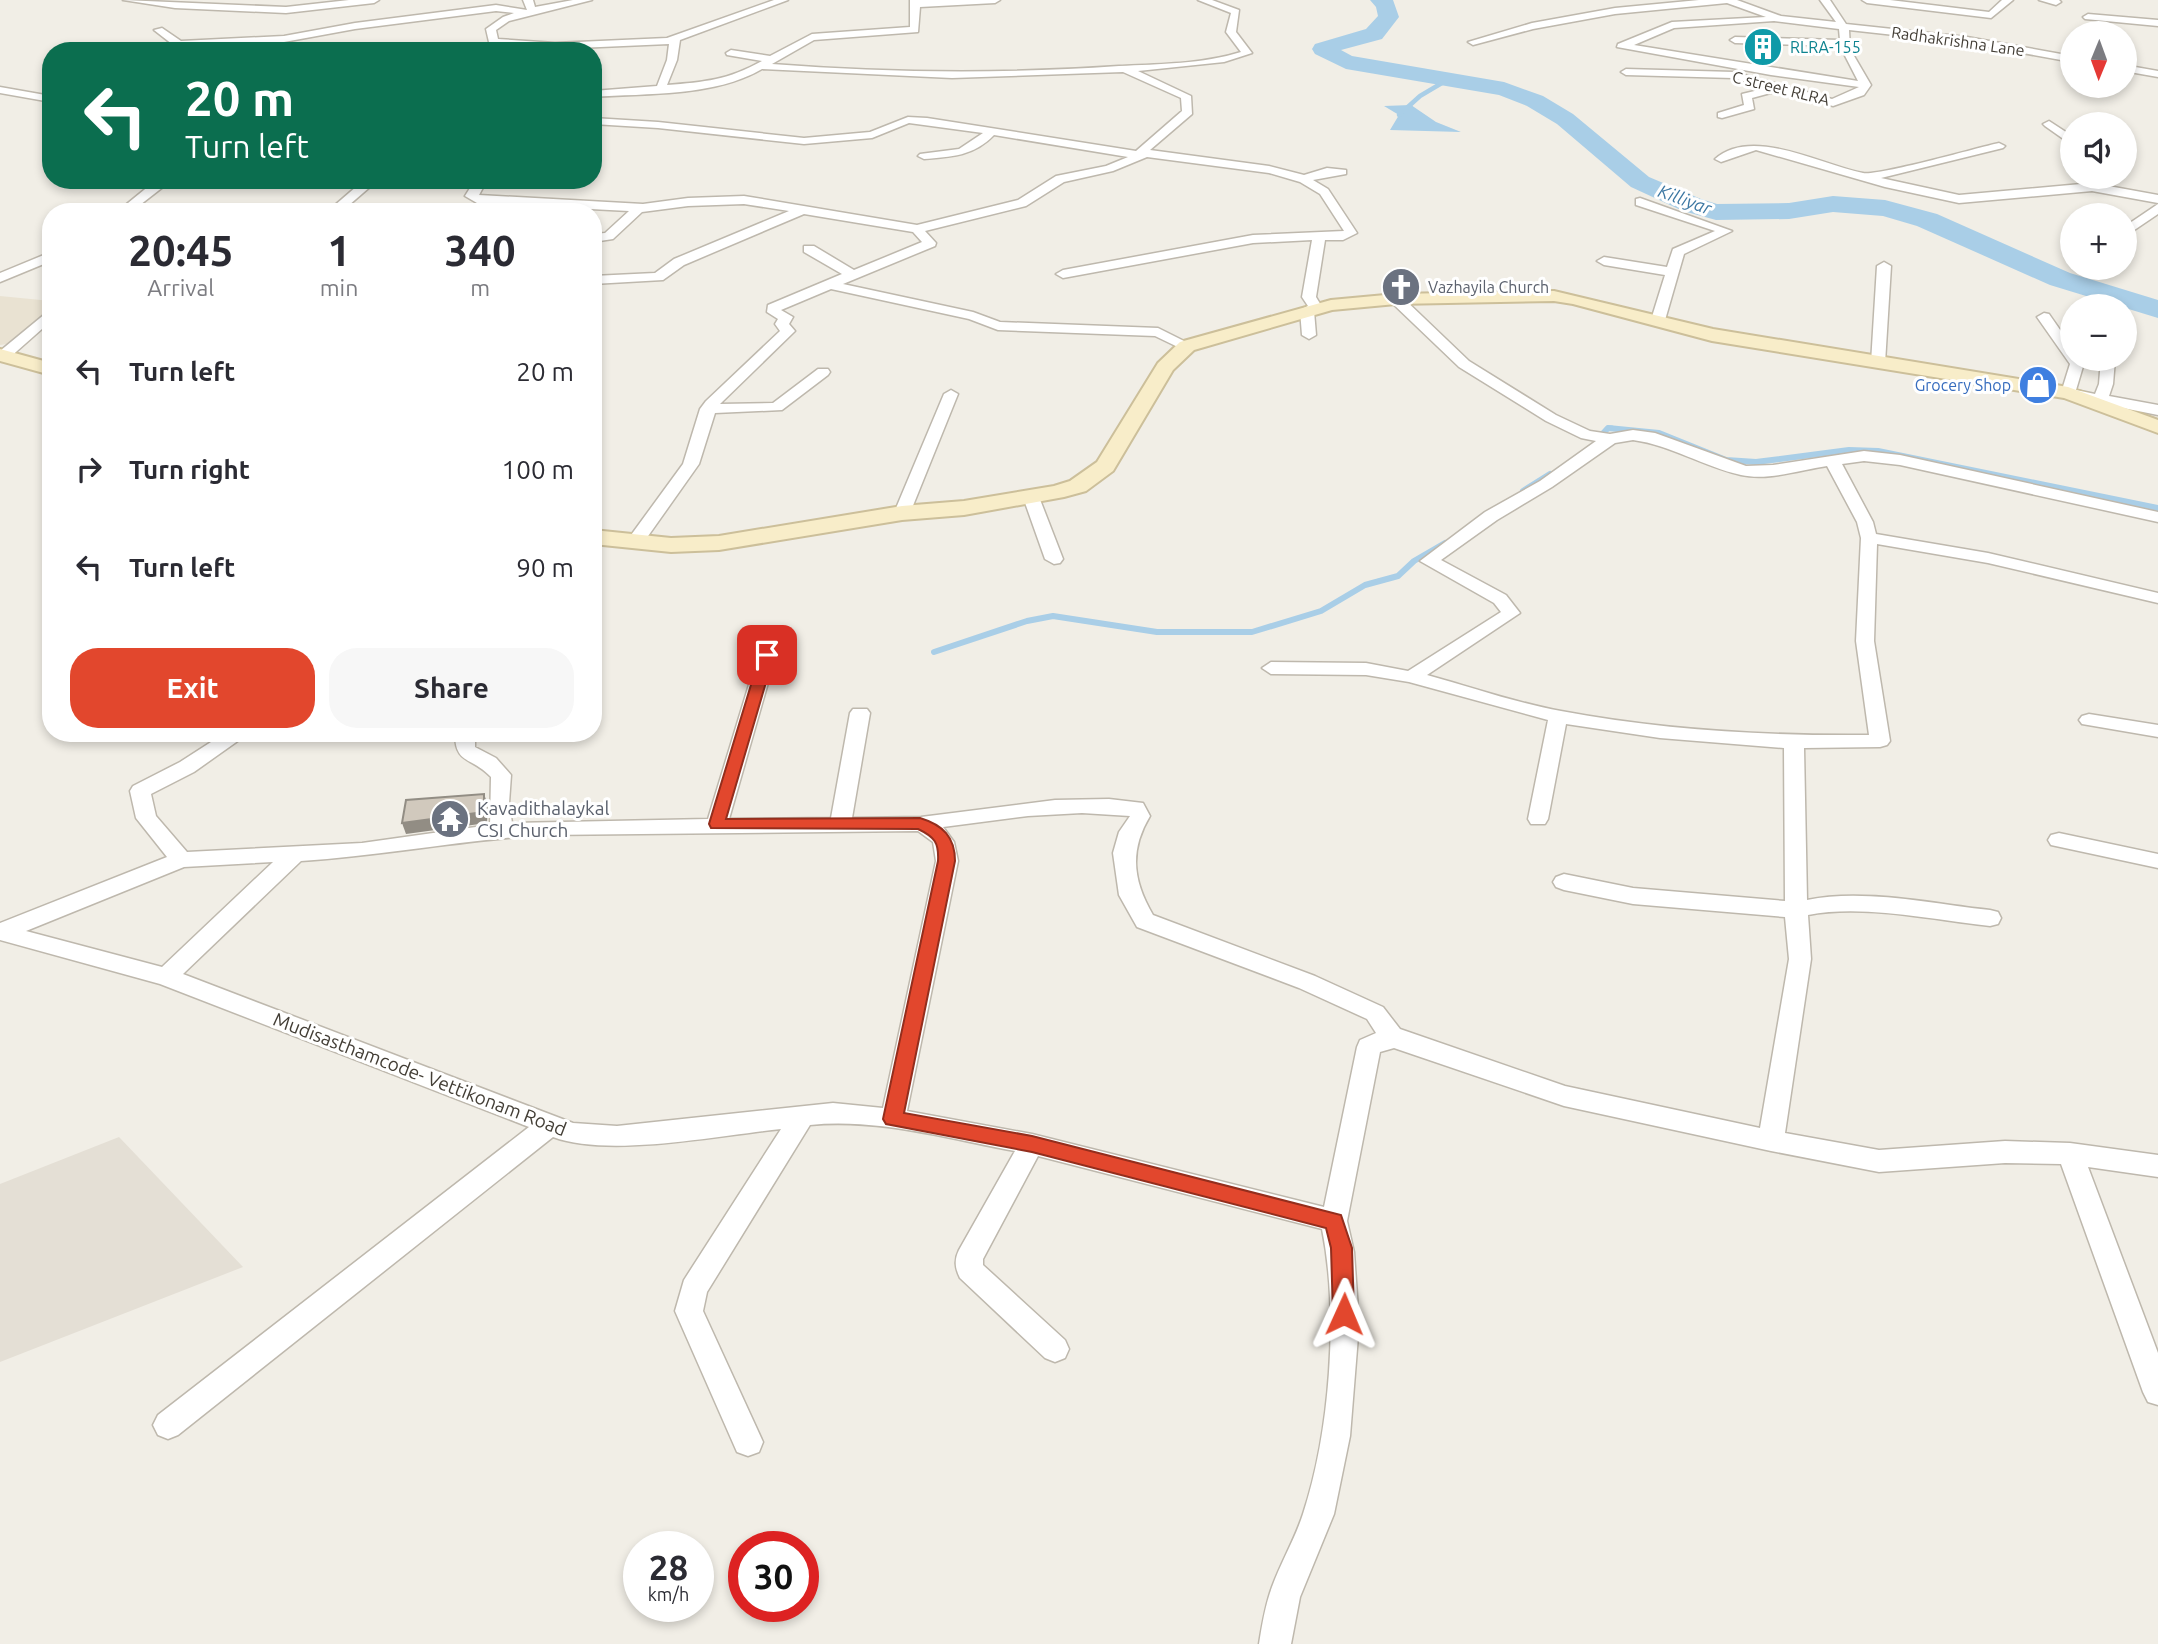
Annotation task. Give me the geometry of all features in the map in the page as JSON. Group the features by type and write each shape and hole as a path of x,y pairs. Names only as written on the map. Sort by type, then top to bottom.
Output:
{"street":[{"path":"128,0 296,10 374,0"},
{"path":"428,8 453,6 451,0"},
{"path":"527,0 528,12"},
{"path":"494,42 491,29 506,19 587,0"},
{"path":"602,45 675,40 783,0"},
{"path":"602,93 714,85 741,77 813,37 915,30 916,2 995,0"},
{"path":"762,66 849,74 937,76 1124,69 1247,53 1229,32 1229,25 1236,12 1203,0"},
{"name":"Radhakrishna Lane","path":"1472,42 1532,26 1615,10 1728,0 1779,19 1844,27 1928,20 2010,46 2060,56"},
{"path":"1825,0 1844,27 1845,49 1866,85"},
{"path":"1867,0 1928,20 1991,15 2008,0"},
{"path":"2044,0 2056,2"},
{"path":"221,42 284,39 355,26 496,8 528,12"},
{"path":"2088,17 2158,23"},
{"path":"1622,46 1672,25 1779,19"},
{"path":"159,30 176,42"},
{"path":"660,90 672,60 675,40"},
{"path":"1735,40 1845,43"},
{"path":"1622,46 1771,72 1866,85"},
{"name":"C street RLRA","path":"1622,46 1626,66 1734,75 1833,103 1860,93 1866,85"},
{"path":"731,53 775,60"},
{"path":"849,74 853,62"},
{"path":"602,209 735,200 917,229 1022,203 1060,179 1116,167 1138,155 1188,112 1186,96 1124,69"},
{"path":"2137,70 2158,74"},
{"path":"1723,115 1750,107 1746,96 1776,89"},
{"path":"0,90 42,97"},
{"path":"602,102 613,92"},
{"path":"0,103 22,94"},
{"path":"602,121 804,141 872,135 908,120 927,121 1138,155 1203,160 1269,170 1304,179 1324,192 1351,233 1343,236 1253,239 1063,274"},
{"path":"604,131 615,122"},
{"path":"2049,124 2060,133"},
{"path":"925,156 965,152 982,143 992,131"},
{"path":"727,147 750,135"},
{"path":"1868,178 1998,146"},
{"path":"1721,159 1756,147 1868,178 1959,199 2060,186"},
{"path":"1304,179 1327,172 1342,172"},
{"path":"135,203 153,189"},
{"path":"344,203 361,189"},
{"path":"475,189 471,196 477,199 522,203"},
{"path":"2120,189 2158,199"},
{"path":"1640,202 1726,231 1678,251 1658,320"},
{"path":"602,236 609,236 639,208"},
{"path":"2137,223 2158,208"},
{"path":"602,280 658,277 679,262 803,210"},
{"path":"635,542 691,464 708,409 717,397 789,331 782,324 786,317 774,312 773,308 930,243 917,229"},
{"path":"1309,335 1309,297 1319,236"},
{"path":"809,249 851,274"},
{"path":"0,278 42,260"},
{"path":"1604,261 1672,272"},
{"path":"1878,363 1884,266"},
{"path":"827,284 973,316 998,326 1158,332 1186,346"},
{"path":"602,538 671,545 719,543 902,513 964,508 1031,498 1078,485 1105,466 1165,368 1186,346 1311,309 1396,299 1554,296 1712,335 2158,410"},
{"path":"1396,299 1464,364 1551,418 1603,438 1633,435 1655,438 1744,471 1773,470 1864,456 1900,460 2158,517"},
{"path":"2043,317 2060,340"},
{"path":"1,356 42,321"},
{"path":"1,356 42,367"},
{"path":"2068,393 2075,371"},
{"path":"2101,399 2107,371"},
{"path":"708,409 776,407 823,372"},
{"path":"2068,393 2158,428"},
{"path":"902,513 951,394"},
{"path":"1411,677 1511,613 1500,599 1429,561 1491,516 1546,484 1603,438"},
{"path":"1271,667 1356,668 1411,677 1558,717 1660,733 1794,742 1880,741 1865,640 1868,537 1865,522 1832,460"},
{"path":"1031,498 1054,559"},
{"path":"1868,537 1988,558 2158,598"},
{"path":"717,824 767,655"},
{"path":"841,823 860,713"},
{"path":"1538,819 1558,717"},
{"path":"2089,720 2158,731"},
{"path":"181,860 146,818 140,792 187,767 225,742"},
{"path":"465,742 465,750 489,763 501,775 499,803 502,822 496,831"},
{"path":"1771,1141 1801,959 1796,910 1794,742"},
{"name":"Mudisasthamcode- Vettikonam Road","path":"0,932 181,860 362,850 496,831 717,824 920,824 1038,810 1136,808 1140,816 1130,832 1124,853 1130,895 1145,920 1307,982 1375,1013 1393,1038"},
{"path":"893,1119 947,861 947,845 937,831 920,824"},
{"path":"2059,840 2158,861"},
{"path":"166,977 296,853"},
{"path":"1564,882 1633,896 1796,910 1829,903 1990,918"},
{"name":"Mudisasthamcode- Vettikonam Road","path":"0,932 166,977 572,1133 617,1136 833,1113 893,1119 1032,1144 1334,1221"},
{"path":"1275,1644 1284,1597 1322,1505 1339,1412 1345,1276 1342,1248 1334,1221 1369,1047 1393,1038 1564,1096 1771,1141 1879,1161 2005,1152 2070,1154 2158,1166"},
{"path":"748,1442 689,1311 694,1289 803,1116"},
{"path":"169,1425 550,1125"},
{"path":"1032,1144 969,1258 970,1270 1055,1349"},
{"path":"2070,1154 2158,1392"}],"shaded area":[{"path":"0,296 42,300 42,325 7,344 0,345"},
{"path":"119,1137 243,1267 0,1362 0,1184"}],"water":[{"path":"1411,105 1436,122 1461,132 1390,130 1399,115 1384,106"}],"building":[{"path":"484,794 484,812 402,823 406,800"}],"waterway":[{"name":"Killiyar","path":"1380,0 1386,4 1389,17 1374,34 1323,49 1346,62 1504,89 1535,101 1565,119 1640,182 1692,205 1716,212 1789,211 1833,204 1885,208 1927,220 2060,279 2158,309"},
{"path":"1399,115 1420,96 1447,80"},
{"path":"1597,440 1608,428"},
{"path":"1608,428 1659,433 1726,460 1756,462 1849,450 1878,451 2158,508"},
{"path":"1523,491 1550,474"},
{"path":"934,652 1027,621 1053,616 1157,632 1252,632 1321,611 1365,585 1398,576 1414,561 1445,543"}],"place":[{"name":"RLRA-155","path":"1763,47"},
{"name":"Vazhayila Church","path":"1401,287"},
{"name":"Grocery Shop","path":"2038,385"},
{"name":"Kavadithalaykal CSI Church","path":"450,819"}],"route":[{"path":"767,655 717,824 920,824 937,831 947,845 947,861 893,1119 1032,1144 1334,1221 1342,1248 1345,1276 1344,1314"}]}
